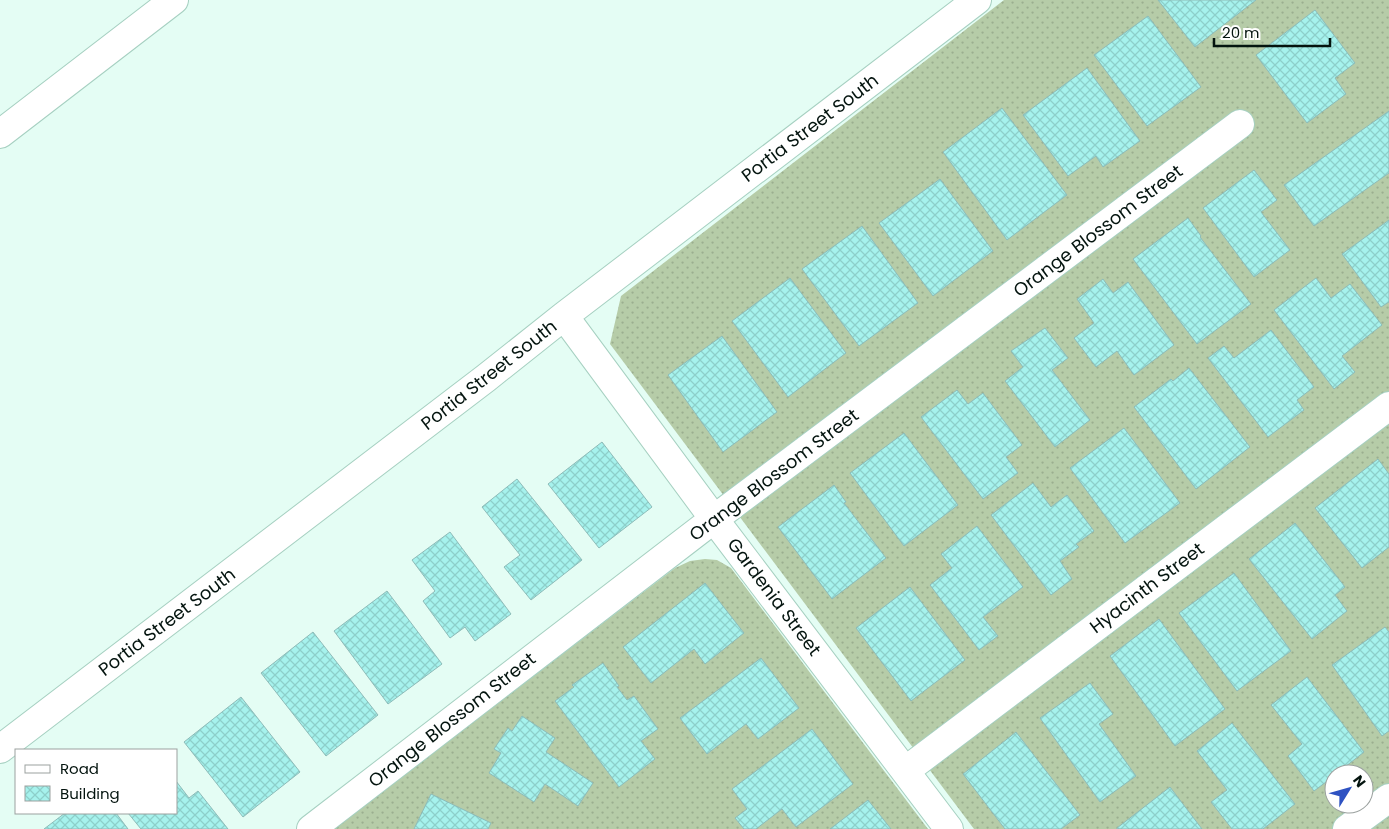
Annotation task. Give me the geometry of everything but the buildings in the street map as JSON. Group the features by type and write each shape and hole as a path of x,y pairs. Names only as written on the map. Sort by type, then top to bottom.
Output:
{"street":[{"path":"0,134 174,0"},
{"name":"Portia Street South","path":"0,750 977,0"},
{"name":"Orange Blossom Street","path":"311,829 714,519 1240,124"},
{"name":"Gardenia Street","path":"564,316 714,519 949,829"},
{"name":"Hyacinth Street","path":"905,771 1389,406"},
{"path":"1347,829 1389,798"}],"green space":[{"path":"1004,0 1389,0 1389,829 974,829 610,344 621,296"},
{"path":"717,560 731,568 928,829 333,829 675,568 690,561"}]}
